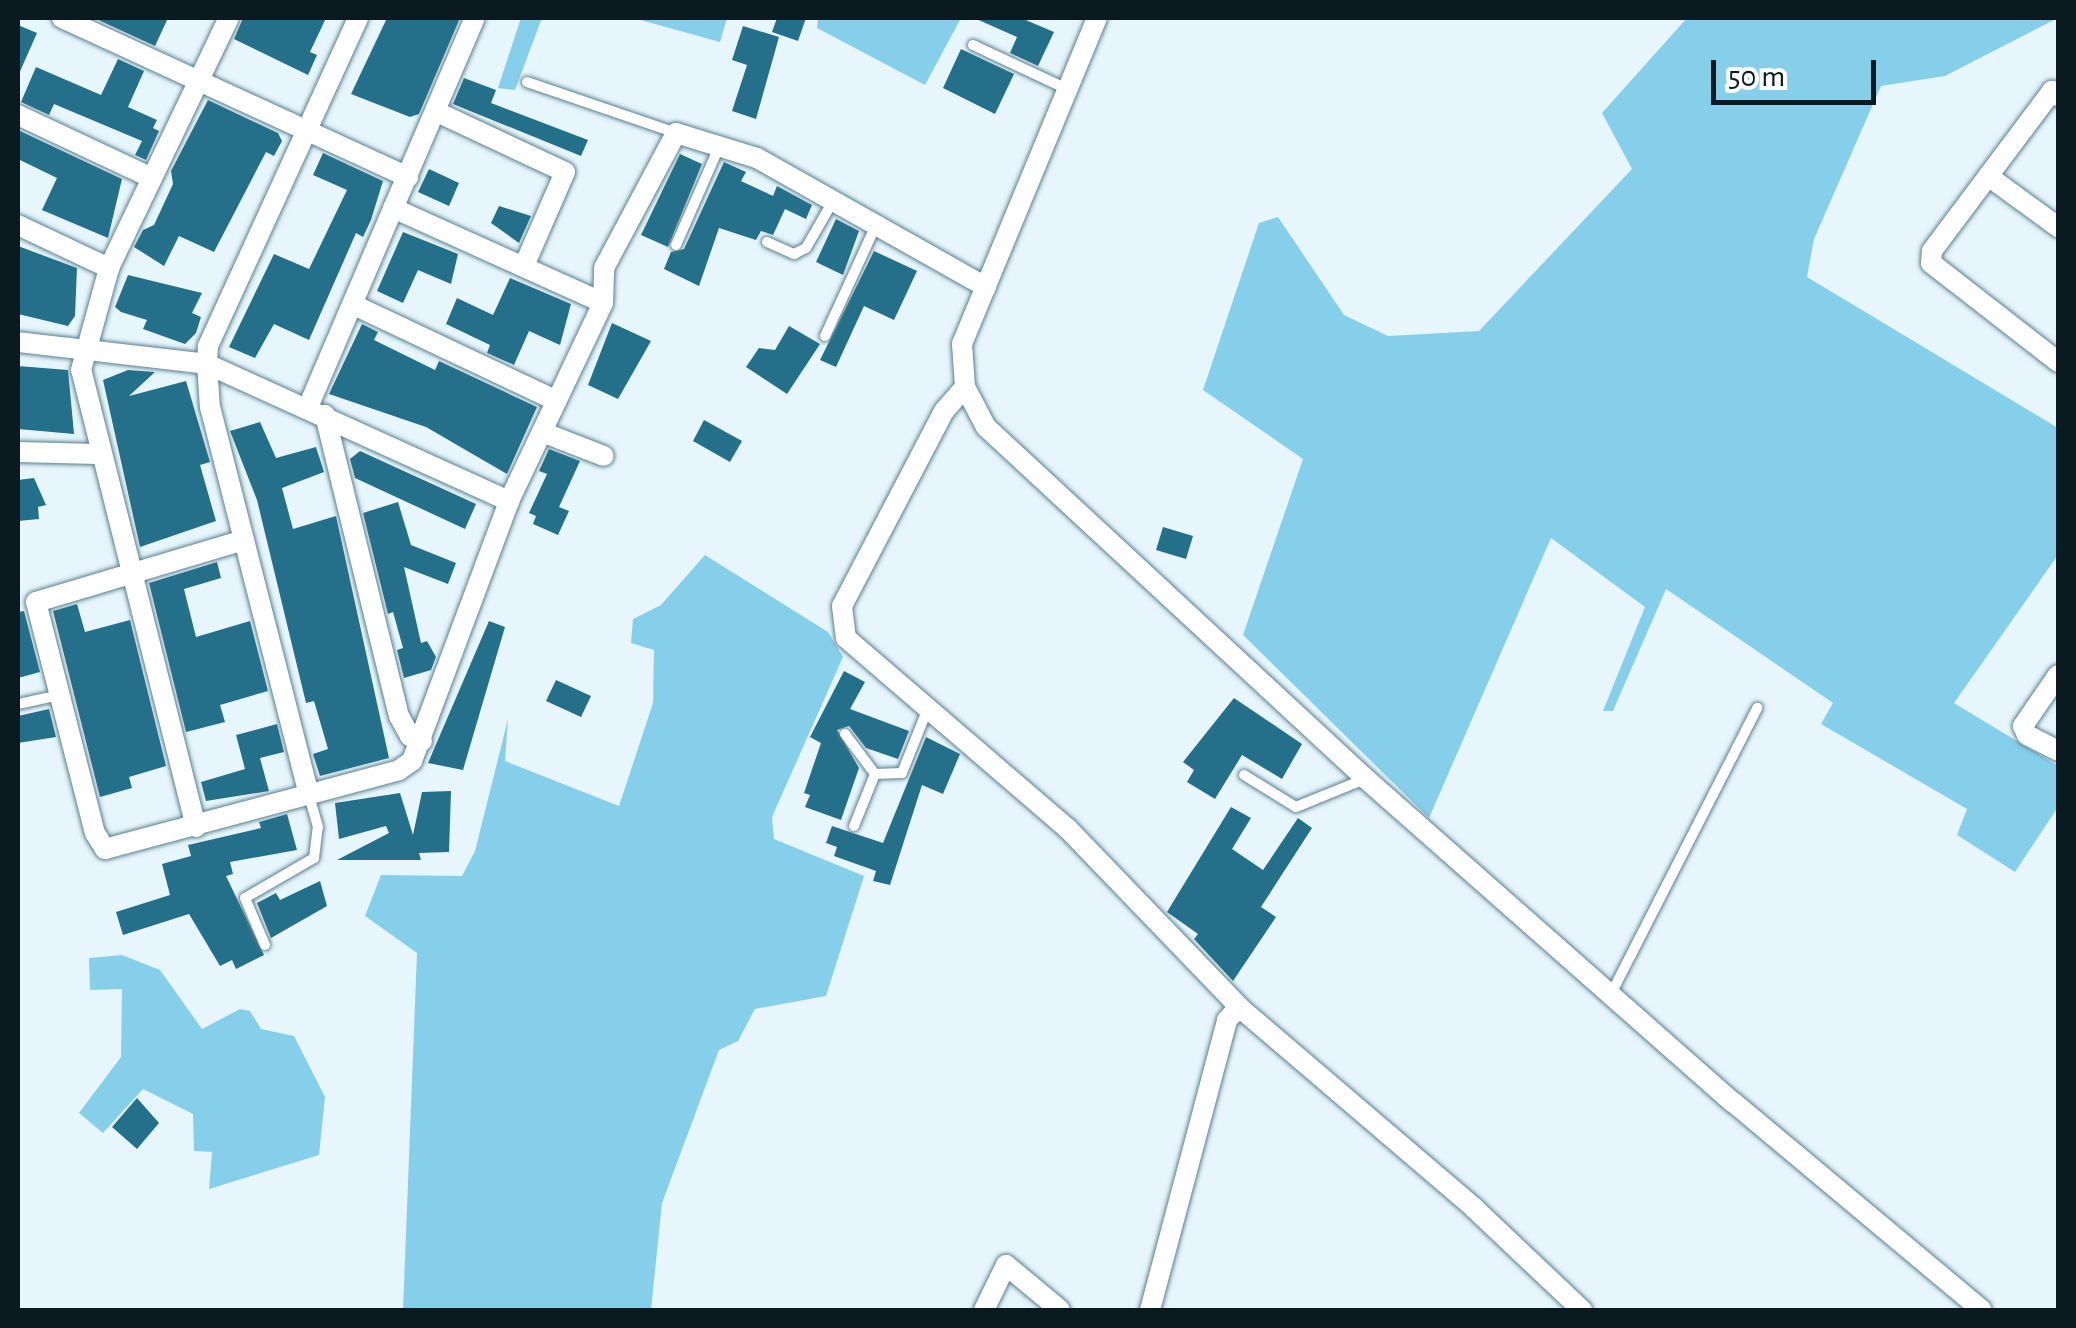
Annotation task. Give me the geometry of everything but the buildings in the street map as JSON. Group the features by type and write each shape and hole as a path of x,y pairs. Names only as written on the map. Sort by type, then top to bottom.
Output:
{"street":[{"path":"62,18 100,26 196,81 408,177"},
{"path":"196,827 83,397 84,349 108,268 229,18"},
{"path":"308,794 210,408 208,346 358,18"},
{"path":"422,741 410,736 399,716 317,410 394,208 439,114 475,18"},
{"path":"1096,18 962,344 964,387 986,427 1366,779 1613,990 1733,1102 1982,1310"},
{"path":"2058,96 2052,91 1932,251 1931,263 2058,362"},
{"path":"439,114 565,172 524,266"},
{"path":"18,116 150,177"},
{"path":"244,540 129,570 36,602 99,844 112,848 399,770 422,741 508,501 603,303 604,268 676,133 721,144 832,200 986,287"},
{"path":"1988,176 2058,226"},
{"path":"394,208 603,303"},
{"path":"18,225 108,268"},
{"path":"356,306 558,401"},
{"path":"18,342 207,364 317,410 508,501"},
{"path":"964,387 944,411 842,606 846,638 1068,829 1240,1007 1474,1208 1582,1310"},
{"path":"542,432 604,456"},
{"path":"18,452 97,454"},
{"path":"2058,675 2024,726 2027,735 2058,751"},
{"path":"1150,1310 1228,1020 1240,1007"},
{"path":"984,1310 1006,1265 1060,1310"}],"lane":[{"path":"973,45 1067,89"},
{"path":"526,82 669,126 676,133"},
{"path":"676,245 721,144"},
{"path":"767,242 794,254 806,248 832,200"},
{"path":"825,336 876,225"},
{"path":"18,704 61,694"},
{"path":"876,774 902,773 928,708"},
{"path":"1613,990 1758,708"},
{"path":"845,734 876,774"},
{"path":"854,826 876,774"},
{"path":"1244,775 1296,807 1366,779"},
{"path":"265,945 245,898 314,858 318,827 308,794"}],"shaded area":[{"path":"521,18 542,18 515,90 498,88"},
{"path":"633,18 727,18 720,42"},
{"path":"818,18 961,18 925,85 817,28"},
{"path":"1687,18 2058,18 1945,76 1881,86 1814,239 1807,277 2058,428 2058,555 1954,703 2058,766 2058,807 2015,872 1957,835 1967,809 1821,724 1833,703 1666,589 1613,711 1603,711 1645,607 1551,538 1429,818 1243,635 1303,459 1203,390 1259,223 1278,217 1344,315 1388,336 1479,331 1632,169 1602,113"},
{"path":"705,555 828,632 843,657 772,817 774,839 864,876 826,996 755,1009 738,1041 719,1050 662,1203 651,1310 403,1310 417,953 365,916 381,875 462,876 475,851 508,719 505,761 619,806 653,703 654,650 631,643 633,619 661,605"},
{"path":"122,955 160,970 202,1029 240,1009 250,1011 261,1029 294,1036 325,1097 319,1155 209,1189 212,1152 194,1151 193,1114 143,1089 103,1133 79,1113 121,1057 122,989 90,990 89,958"}]}
